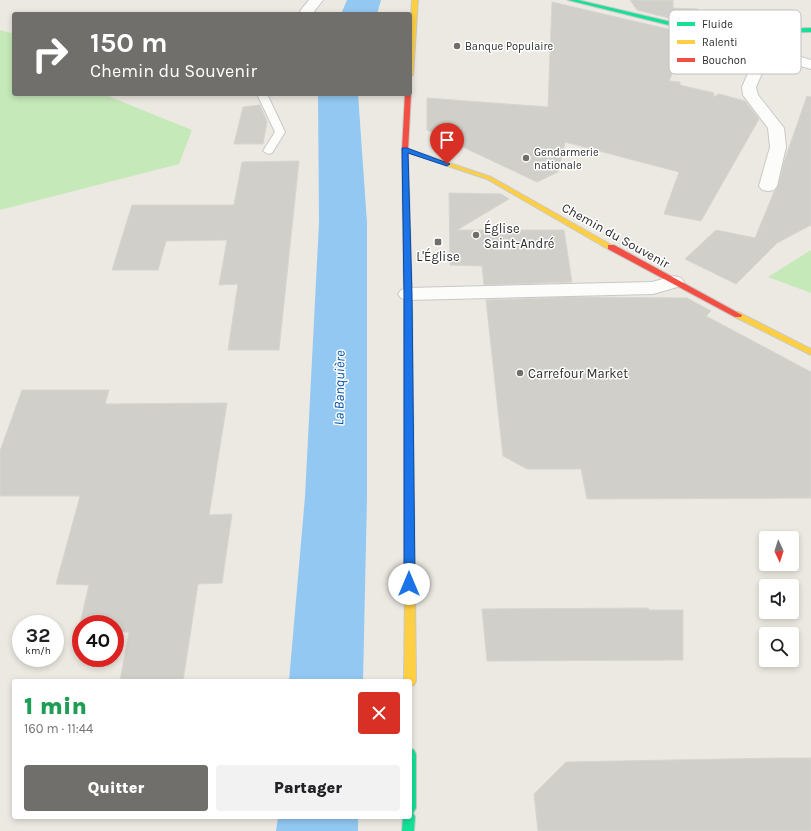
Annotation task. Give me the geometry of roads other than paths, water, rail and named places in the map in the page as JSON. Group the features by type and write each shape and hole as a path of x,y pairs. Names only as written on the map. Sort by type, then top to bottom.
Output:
{"street":[{"path":"308,12 316,0"},
{"path":"412,45 415,0"},
{"path":"571,0 669,23"},
{"path":"801,30 811,30"},
{"path":"801,62 811,65"},
{"path":"755,74 749,87 751,95 776,128 778,147 768,186"},
{"path":"408,96 405,150 408,294 410,679"},
{"name":"Chemin du Souvenir","path":"405,150 489,178 674,282 811,352"},
{"path":"408,294 653,288 674,282"},
{"path":"408,831 409,819"}],"lane":[{"path":"263,96 277,122 280,132 268,151"}],"waterway":[{"name":"La Banquière","path":"360,12 364,0"},
{"name":"La Banquière","path":"326,679 336,497 343,223 338,96"},
{"name":"La Banquière","path":"317,831 318,819"}],"place":[{"name":"Banque Populaire","path":"457,46"},
{"name":"Gendarmerie nationale","path":"526,158"},
{"name":"Église Saint-André","path":"476,235"},
{"name":"L'Église","path":"438,242"},
{"name":"Carrefour Market","path":"520,373"}]}
